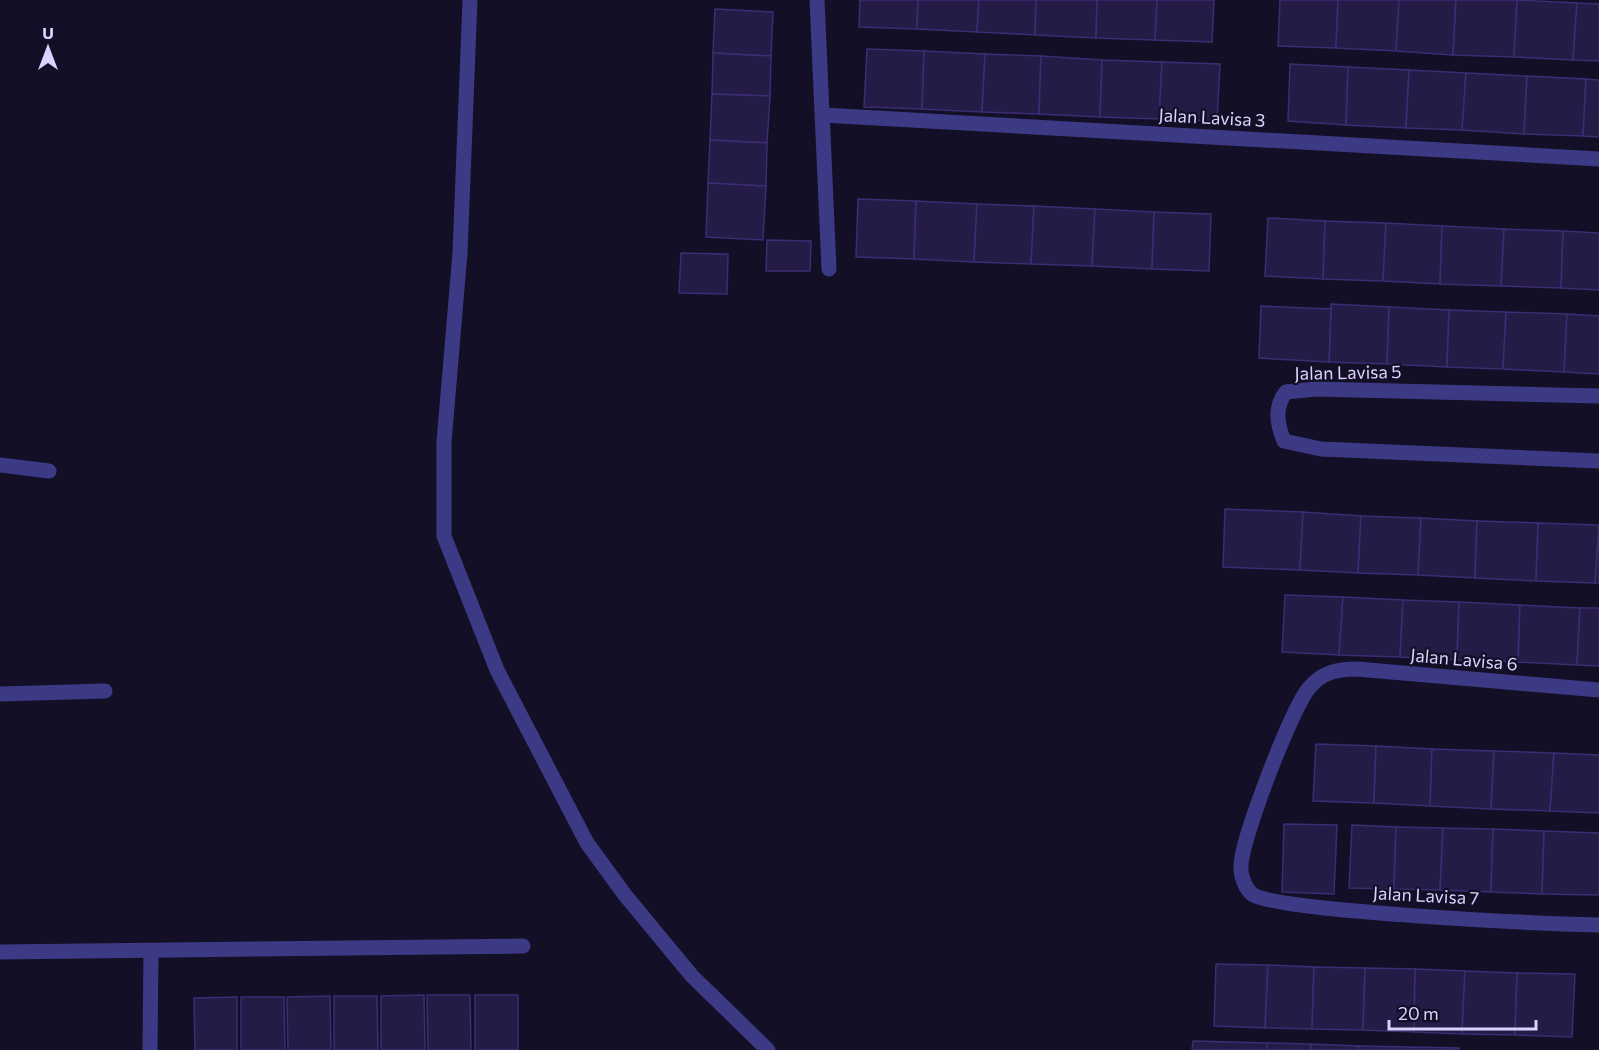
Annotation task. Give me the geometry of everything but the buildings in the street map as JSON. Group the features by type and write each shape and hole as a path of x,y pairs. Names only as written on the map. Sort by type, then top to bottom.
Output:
{"street":[{"path":"470,0 460,253 444,442 444,536 497,670 587,843 625,895 692,976 768,1050"},
{"path":"817,0 829,269"},
{"name":"Jalan Lavisa 3","path":"823,115 1599,159"},
{"name":"Jalan Lavisa 5","path":"1599,396 1316,389 1286,392 1279,401 1277,424 1284,441 1321,449 1599,461"},
{"path":"0,465 49,471"},
{"name":"Jalan Lavisa 6","path":"1253,895 1245,885 1241,866 1250,828 1294,714 1309,688 1326,674 1340,669 1357,669 1599,690"},
{"path":"0,694 105,691"},
{"name":"Jalan Lavisa 7","path":"1253,895 1268,902 1317,908 1599,925"},
{"path":"0,952 524,946"},
{"path":"150,1050 151,951"}]}
